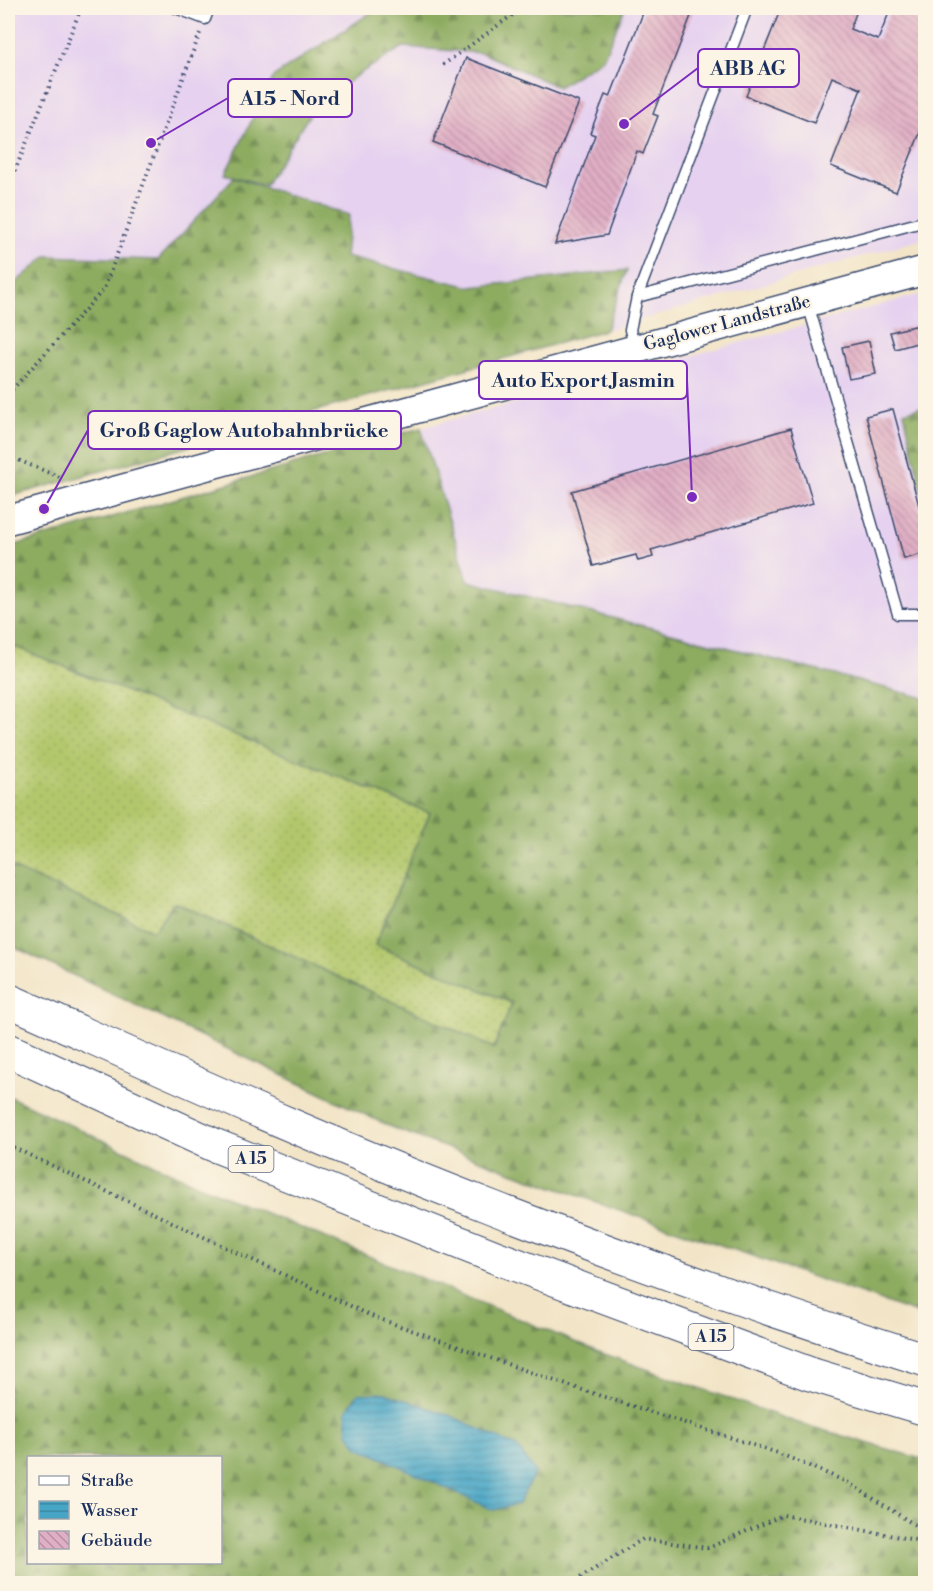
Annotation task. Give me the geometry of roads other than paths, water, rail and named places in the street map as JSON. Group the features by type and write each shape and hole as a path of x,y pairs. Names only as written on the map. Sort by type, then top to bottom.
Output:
{"highway":[{"name":"A 15","path":"8,1000 220,1095 490,1207 802,1322 926,1360"},
{"name":"A 15","path":"8,1050 214,1144 498,1258 810,1374 926,1409"}],"main road":[{"name":"Gaglower Landstraße","path":"8,520 807,301 923,274"}],"lane":[{"path":"176,8 205,19 209,8"},
{"path":"635,348 630,330 637,297 747,8"},
{"path":"637,297 926,221"},
{"path":"807,301 898,614 926,614"}],"water":[{"path":"385,1393 449,1415 517,1447 535,1472 518,1504 493,1510 358,1447 348,1433 346,1412 358,1394"}],"place":[{"name":"ABB AG","path":"624,124"},
{"name":"A15 - Nord","path":"151,143"},
{"name":"Auto Export Jasmin","path":"692,497"},
{"name":"Groß Gaglow Autobahnbrücke","path":"44,509"}]}
